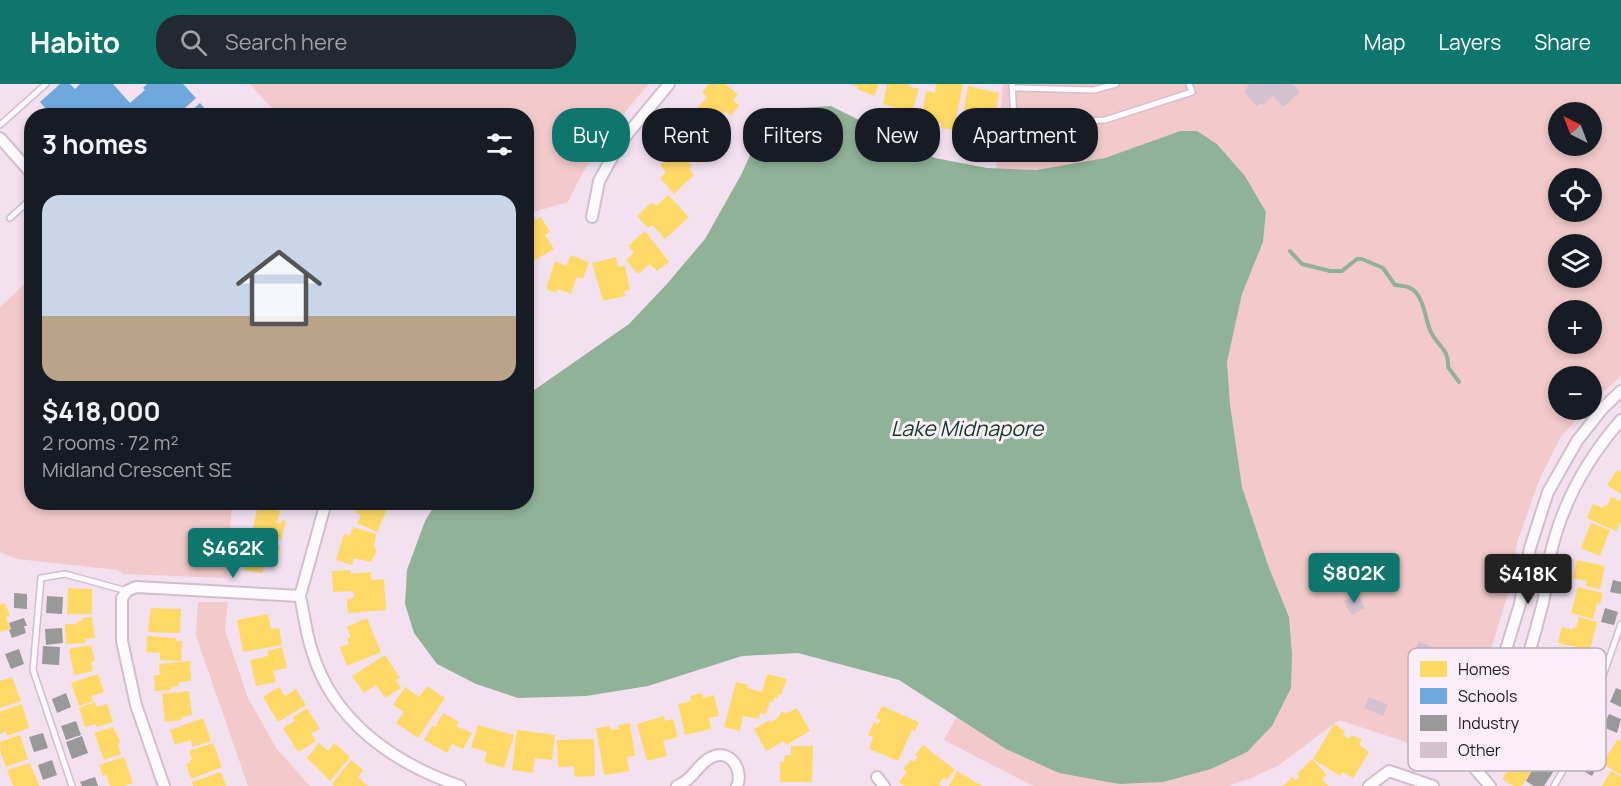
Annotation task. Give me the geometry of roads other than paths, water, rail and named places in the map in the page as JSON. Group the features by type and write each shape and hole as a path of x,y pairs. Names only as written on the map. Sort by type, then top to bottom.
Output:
{"street":[{"path":"592,217 599,181 620,143 669,84"},
{"path":"0,138 24,165"},
{"path":"1506,648 1520,604 1530,548 1548,492 1577,441 1603,408 1621,391"},
{"path":"1529,648 1542,607 1549,561 1565,506 1574,486 1597,450 1621,420"},
{"path":"324,510 300,596 309,641 320,673 333,696 365,734 405,763 459,786"},
{"path":"164,786 129,679 122,641 121,608 122,598 127,591 136,586 300,596"},
{"path":"677,786 690,779 706,760 721,755 731,758 739,768 740,780 737,786"},
{"path":"1369,786 1389,771 1433,786"},
{"path":"1477,771 1490,786"}],"lane":[{"path":"0,125 46,84"},
{"path":"1116,84 1094,90 1012,86 1014,120 1030,124 1105,120 1192,92 1189,84"},
{"path":"10,218 24,205"},
{"path":"72,786 33,670 41,578 65,574 127,591"},
{"path":"1606,667 1621,624"},
{"path":"1554,786 1563,771"}],"water":[{"name":"Lake Midnapore","path":"831,106 835,108 798,108"},
{"name":"Lake Midnapore","path":"843,112 855,118 855,162 940,162 940,159 987,168 1036,170 1082,162 1098,162 1098,159 1180,131 1197,131 1217,144 1245,176 1266,212 1263,242 1242,294 1227,362 1230,404 1242,487 1268,565 1289,617 1292,654 1291,688 1272,726 1247,752 1211,769 1163,782 1119,784 1059,773 1006,749 899,680 798,653 742,656 648,686 586,696 518,698 476,684 437,664 414,633 405,604 407,570 425,521 432,510 534,510 534,390 629,324 705,239 747,162 843,162"}],"waterway":[{"path":"1290,251 1302,264 1330,271 1342,271 1357,259 1362,259 1383,268 1395,285 1413,289 1422,302 1433,336 1447,355 1448,367 1459,382"}]}
